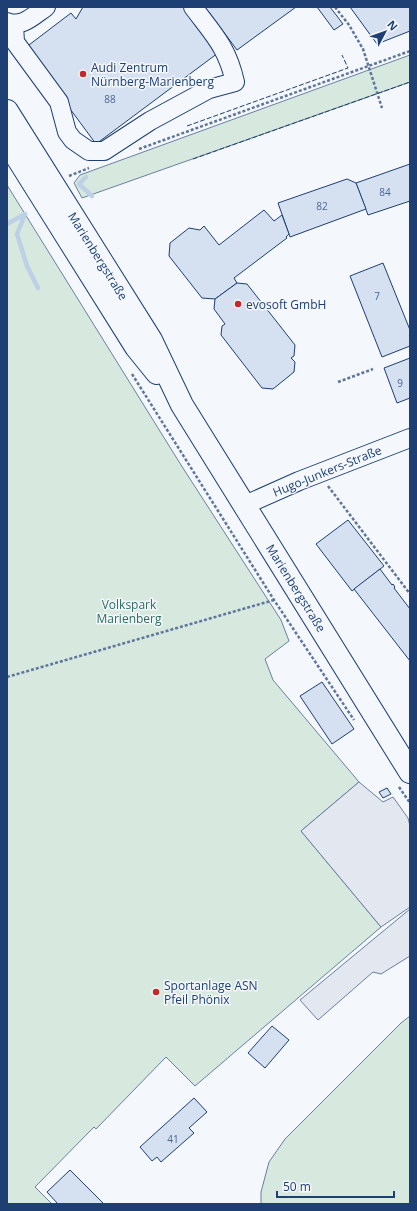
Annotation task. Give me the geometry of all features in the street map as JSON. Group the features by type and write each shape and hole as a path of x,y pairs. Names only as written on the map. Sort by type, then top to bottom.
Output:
{"main road":[{"name":"Marienbergstraße","path":"7,111 151,340 182,405"},
{"name":"Marienbergstraße","path":"7,141 136,347 182,405 246,505 404,779"}],"street":[{"path":"46,7 23,23 11,23 15,42 59,102 67,132 81,146 98,152 111,148 150,121 209,89 234,82 230,62 224,48 194,7"},
{"name":"Hugo-Junkers-Straße","path":"246,505 317,473 410,438"}],"path":[{"path":"335,7 349,25 360,43 382,108"},
{"path":"136,150 410,51"},
{"path":"52,184 91,167"},
{"path":"338,382 373,369"},
{"path":"317,473 410,594"},
{"path":"223,518 274,600 355,722"},
{"path":"7,677 274,600"},
{"path":"404,779 410,803"}],"green space":[{"path":"410,55 410,82 82,198 74,183 80,175"},
{"name":"Volkspark Marienberg","path":"7,185 181,465 281,620 289,641 265,659 273,680 359,782 301,831 381,927 195,1086 166,1057 96,1129 94,1127 35,1187 52,1204 7,1204"},
{"path":"410,1016 410,1204 261,1204 261,1192 269,1162 285,1139 401,1023"}],"shaded area":[{"path":"359,782 383,802 393,797 408,818 410,826 410,907 381,927 301,831"},
{"path":"410,909 410,956 381,974 373,972 318,1020 300,1000"}],"building":[{"path":"83,7 184,7 218,53 96,144 25,48 71,13 76,19"},
{"path":"205,7 296,7 237,50"},
{"path":"317,7 330,7 343,24 334,30"},
{"path":"350,7 410,7 410,31 377,44"},
{"path":"410,164 410,201 368,215 356,183"},
{"path":"347,179 356,183 366,209 290,237 278,203"},
{"path":"264,210 274,221 282,215 289,234 286,237 287,238 234,278 237,283 215,299 202,298 169,256 170,243 189,228 200,230 204,226 219,245"},
{"path":"383,263 410,330 410,346 382,357 350,276"},
{"path":"237,283 247,284 295,345 294,356 291,358 295,362 294,372 273,389 262,388 221,335 222,326 225,324 214,309 215,299"},
{"path":"410,358 410,398 397,403 384,368"},
{"path":"348,520 384,566 352,591 316,544"},
{"path":"380,569 392,585 393,584 395,587 394,588 410,609 410,661 354,589"},
{"path":"322,682 354,729 332,744 300,696"},
{"path":"387,788 391,794 383,798 379,792"},
{"path":"272,1026 289,1040 265,1068 248,1053"},
{"path":"194,1098 207,1112 189,1128 194,1133 161,1162 157,1157 152,1161 140,1147"},
{"path":"70,1170 104,1204 58,1204 47,1192"}],"waterway":[{"path":"86,177 79,184 92,196"},
{"path":"25,214 17,234 27,266 38,288"},
{"path":"7,224 25,214"}],"fence":[{"path":"187,126 348,68 342,55"},
{"path":"193,159 410,82"}],"place":[{"name":"Audi Zentrum Nürnberg-Marienberg","path":"83,74"},
{"name":"evosoft GmbH","path":"238,304"},
{"name":"Sportanlage ASN Pfeil Phönix","path":"156,992"}]}
